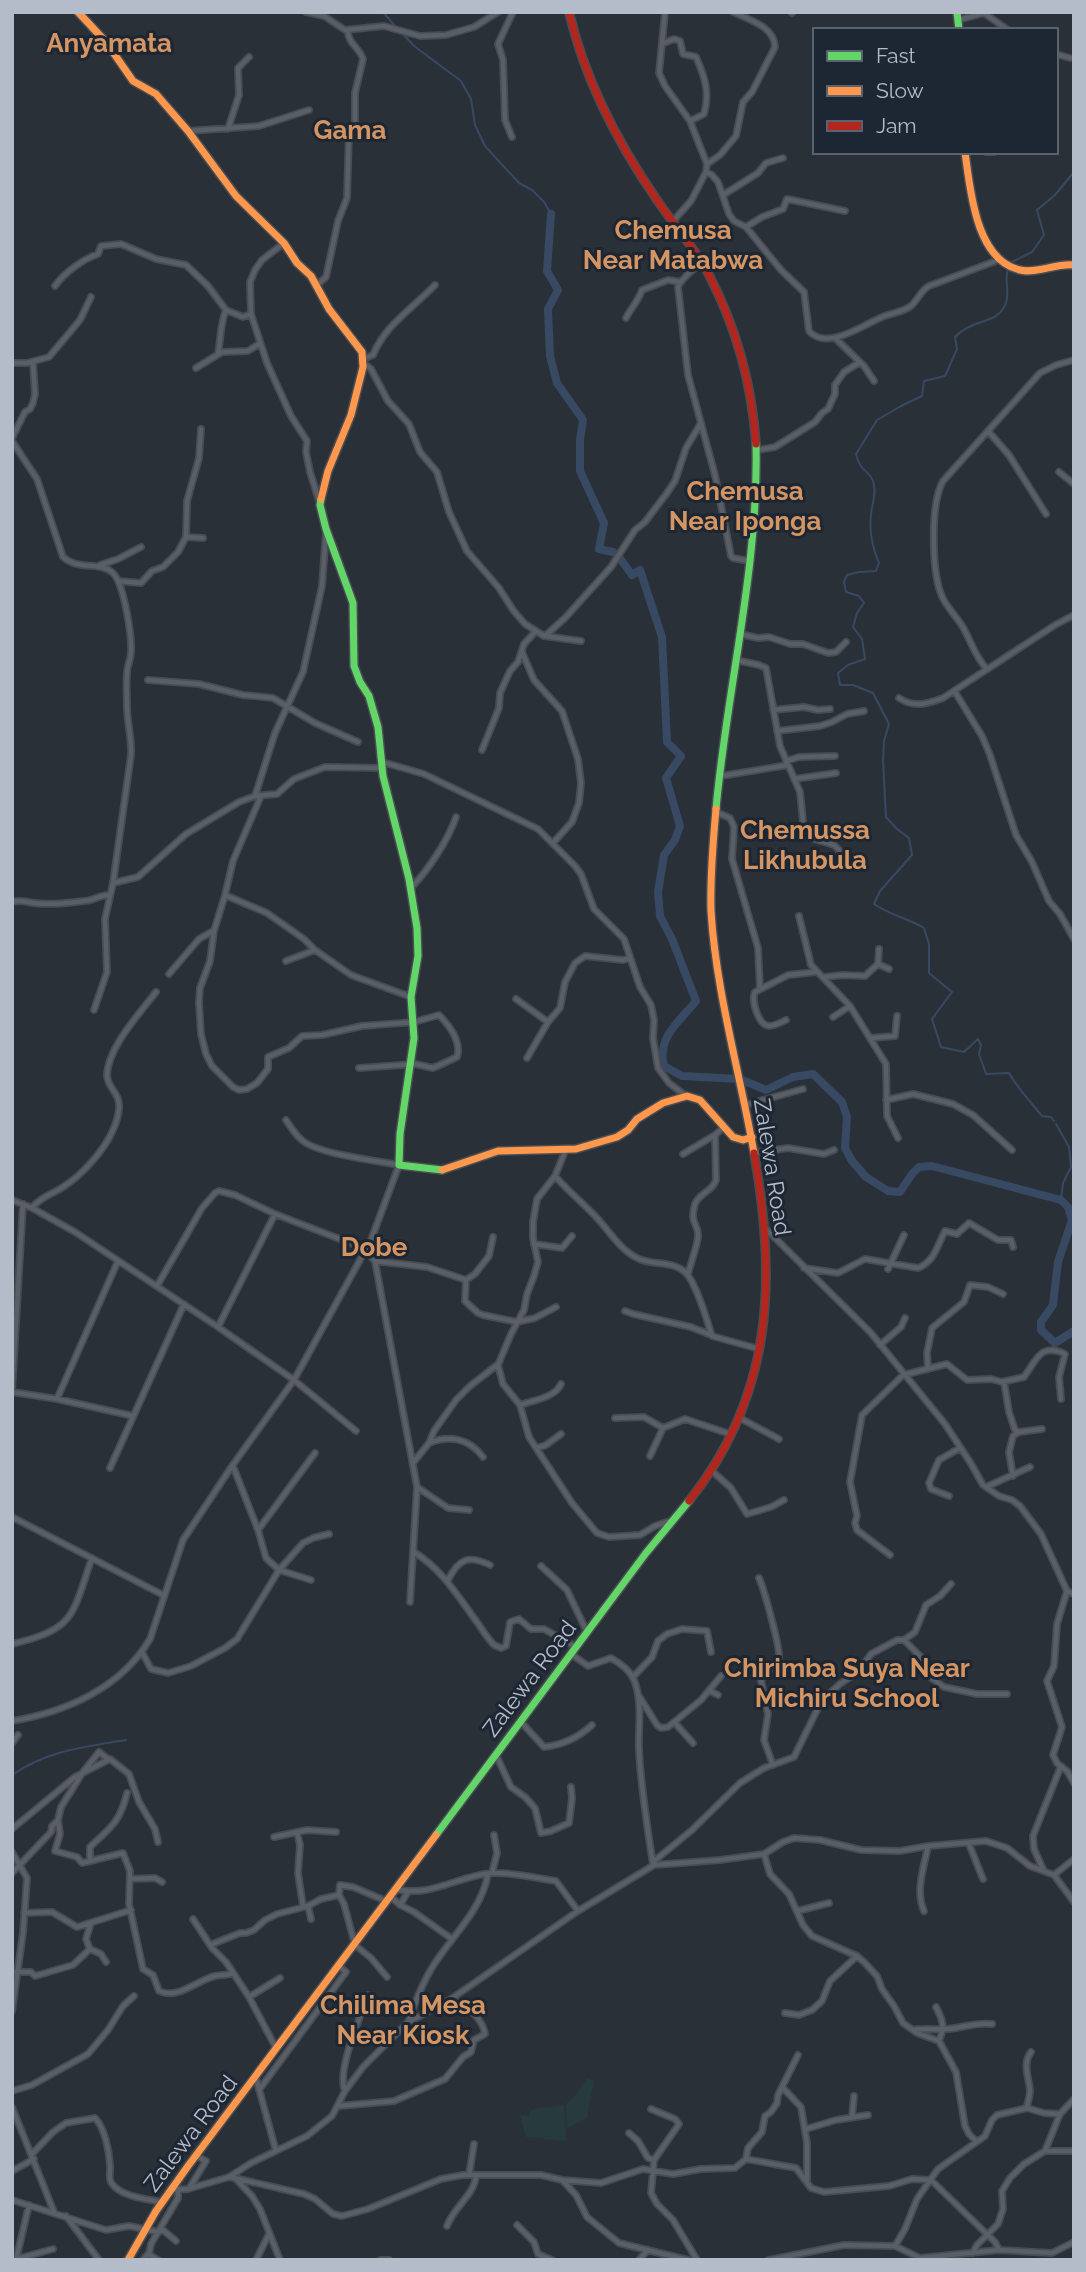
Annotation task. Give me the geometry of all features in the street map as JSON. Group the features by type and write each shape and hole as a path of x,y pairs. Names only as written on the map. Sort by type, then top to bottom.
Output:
{"main road":[{"path":"78,12 106,42 133,81 156,94 188,131 236,196 284,243 297,263 311,276 329,309 360,348 363,361 350,419 328,471 320,505 353,603 354,666 369,696 382,741 382,765 411,888 418,942 411,997 414,1022 411,1065 400,1134 399,1165 443,1170 498,1151 576,1149 617,1137 628,1130 637,1119 663,1103 687,1096 700,1100 733,1137 743,1140 752,1137"},
{"name":"Zalewa Road","path":"128,2260 161,2202 174,2190 195,2155 711,1471 752,1381 760,1349 766,1300 766,1229 752,1137 730,1038 715,944 711,899 716,812 750,561 758,479 758,450 751,395 724,307 702,261 624,149 603,114 580,57 569,12"},
{"path":"965,154 975,222 984,240 1001,259 1024,270 1062,263 1074,265"}],"street":[{"path":"306,12 324,16 348,30 384,26 415,36 446,35 477,26 498,12"},
{"path":"512,136 505,120 503,60 498,43 513,12"},
{"path":"665,12 659,73 690,121 707,164 706,172 691,201 673,221"},
{"path":"707,164 720,155 736,136 743,102 752,92 775,47 768,30 733,12"},
{"path":"958,16 984,13 1006,28"},
{"path":"317,285 326,277 338,221 348,196 349,132 355,124 355,93 363,59 348,38 348,30"},
{"path":"664,43 674,38 680,41 683,54 696,57 705,78 707,103 704,114 690,121"},
{"path":"1058,55 1070,58"},
{"path":"228,129 239,98 238,68 249,57"},
{"path":"188,131 263,125 309,110"},
{"path":"723,195 758,173 766,163 783,158"},
{"path":"706,172 718,182 732,219 746,227 781,270 804,292 810,333 815,336 835,338 868,325 880,317 907,308 914,303 921,291 929,286 1001,259"},
{"path":"746,227 783,209 787,199 845,211"},
{"path":"284,243 262,260 255,270 250,282 251,314 259,344 290,416 307,441 310,472 320,505"},
{"path":"55,286 85,258 98,254 101,246 121,244 156,259 186,265 208,286 226,310 243,317 251,314"},
{"path":"702,261 678,287 688,375 718,488 731,556 750,561"},
{"path":"626,318 642,290 668,280 680,282"},
{"path":"435,285 391,326 377,343 373,355 363,361 372,369 388,401 409,424 420,452 437,472 449,512 467,551 499,588 518,617 544,636 581,641"},
{"path":"12,363 33,362 52,355 80,320 92,297"},
{"path":"218,355 220,324 226,310"},
{"path":"835,338 860,362 874,381"},
{"path":"196,368 227,351 248,351 259,344"},
{"path":"987,669 972,648 960,621 942,596 935,565 936,496 943,481 1040,373 1074,360"},
{"path":"33,362 33,403 25,412 12,439 39,484 63,557 82,566 111,570 119,581 131,643 127,672 127,707 132,740 105,927 107,972 94,1010"},
{"path":"758,450 775,447 816,422 828,409 835,394 835,385 844,373 860,362"},
{"path":"544,636 565,618 611,567 635,530 667,493 675,481 686,448 701,423"},
{"path":"119,581 142,583 152,571 163,567 178,552 186,537 187,501 199,458 201,429"},
{"path":"988,431 1009,455 1046,514"},
{"path":"1059,472 1074,484"},
{"path":"255,796 275,733 303,672 322,586 326,529"},
{"path":"186,537 204,538"},
{"path":"97,566 141,547"},
{"path":"900,698 923,705 955,692 1074,615"},
{"path":"482,750 499,708 499,694 524,644 536,631"},
{"path":"739,634 803,644 828,653 836,652 846,642"},
{"path":"522,652 534,680 562,711 578,759 581,783 579,803 572,822 553,843"},
{"path":"736,660 766,668 777,731 800,792 805,835 834,845 839,850 838,858"},
{"path":"148,680 208,685 243,695 267,696 288,705 315,723 358,742"},
{"path":"955,692 982,736 1016,835 1032,862 1049,901 1074,939"},
{"path":"773,710 804,707 830,709"},
{"path":"777,731 820,726 847,713 864,711"},
{"path":"721,776 787,763 792,758 835,756"},
{"path":"113,883 138,877 186,834 227,808 255,796 281,792 294,779 326,767 382,765 424,774 538,829 581,874 594,909 620,934 653,1013 653,1038 658,1068 669,1083 687,1096"},
{"path":"794,779 836,773"},
{"path":"261,796 235,854 214,931 210,961 200,988 201,1034 206,1054 212,1066 239,1090 257,1083 268,1069 268,1057 289,1048 298,1038 362,1026 414,1022 437,1015 441,1016 456,1039 459,1054 438,1067 431,1069 411,1065 359,1068"},
{"path":"716,812 730,818 734,827 732,859 758,947 760,988"},
{"path":"411,888 447,838 456,817"},
{"path":"12,902 82,902 105,894 110,895"},
{"path":"225,895 267,913 351,975 411,997"},
{"path":"799,916 809,957 817,972 850,1006 886,1064 886,1100 890,1124 898,1138"},
{"path":"169,974 199,939 214,931"},
{"path":"824,978 865,976 878,964 879,948"},
{"path":"286,961 315,950"},
{"path":"527,1058 559,1008 565,982 575,963 585,956 623,960 630,958"},
{"path":"878,964 890,969"},
{"path":"786,1020 769,1026 765,1024 752,1001 755,992 788,975 817,972"},
{"path":"33,1208 37,1201 67,1185 107,1142 116,1122 119,1105 107,1077 111,1058 122,1038 156,992"},
{"path":"516,999 548,1022"},
{"path":"833,1017 850,1006"},
{"path":"871,1038 895,1036 897,1016"},
{"path":"745,1105 803,1089"},
{"path":"886,1100 913,1094 953,1104 973,1115 1012,1150"},
{"path":"12,1721 52,1712 87,1698 120,1674 142,1652 150,1639 183,1541 232,1466 294,1380 366,1251 399,1165 306,1144 286,1120"},
{"path":"683,1154 724,1127"},
{"path":"688,1274 699,1236 692,1219 695,1203 716,1180 715,1135"},
{"path":"754,1153 788,1148 819,1154 834,1150"},
{"path":"413,1463 456,1400 498,1365 526,1306 527,1294 538,1262 533,1222 537,1199 555,1175 566,1149"},
{"path":"555,1175 573,1196 598,1218 609,1235 624,1249 638,1258 677,1267 688,1274 712,1336"},
{"path":"157,1286 195,1219 215,1193 228,1192 275,1214 363,1248 375,1261 417,1487 410,1602"},
{"path":"12,1200 33,1208 184,1304 294,1380 356,1431"},
{"path":"23,1204 12,1391 132,1416"},
{"path":"218,1327 275,1214"},
{"path":"804,1268 838,1273 865,1258 913,1268 921,1267 936,1252 944,1232 957,1234 970,1223 998,1240 1012,1240 1013,1247"},
{"path":"766,1229 866,1327 903,1375 930,1404 985,1487 1020,1506 1045,1541 1067,1591 1057,1623 1054,1666 1047,1681 1062,1727 1053,1755 1074,1783"},
{"path":"888,1269 904,1235"},
{"path":"534,1244 562,1248 572,1236"},
{"path":"493,1237 489,1256 467,1280 465,1301 478,1313 517,1322 535,1318 556,1307"},
{"path":"57,1399 118,1261"},
{"path":"375,1261 410,1264 467,1280"},
{"path":"928,1369 927,1353 932,1328 964,1302 970,1285 988,1287 1003,1294"},
{"path":"110,1468 184,1304"},
{"path":"625,1311 691,1327 712,1336 760,1349"},
{"path":"880,1345 901,1327 905,1318"},
{"path":"890,1555 858,1530 850,1482 862,1415 903,1375 949,1365 967,1380 991,1379 1004,1382 1026,1376 1032,1362 1051,1350 1064,1352 1065,1355 1059,1377 1061,1399"},
{"path":"498,1365 503,1384 520,1405 527,1432 572,1503 597,1533 609,1537 640,1535 671,1521"},
{"path":"1004,1382 1012,1425 1018,1432"},
{"path":"520,1405 552,1394 561,1384"},
{"path":"615,1418 644,1417 663,1428"},
{"path":"737,1417 779,1438"},
{"path":"650,1456 663,1428 685,1419 730,1434"},
{"path":"1013,1476 1009,1452 1013,1436 1018,1432 1042,1429"},
{"path":"537,1448 561,1434"},
{"path":"429,1443 446,1438 455,1439 471,1445 483,1457"},
{"path":"949,1496 929,1488 929,1483 939,1460 960,1448"},
{"path":"258,1530 315,1453"},
{"path":"232,1466 258,1530 265,1558 279,1570 311,1580"},
{"path":"985,1487 1030,1467"},
{"path":"711,1471 731,1488 747,1514 785,1500"},
{"path":"417,1487 448,1508 469,1510"},
{"path":"12,1517 163,1595"},
{"path":"142,1652 151,1669 164,1673 191,1665 225,1648 242,1632 279,1570 303,1543 329,1534"},
{"path":"414,1552 448,1580 453,1591 494,1645 501,1648 506,1646 510,1622 519,1619 531,1629 544,1629 577,1647"},
{"path":"12,1644 52,1631 67,1622 76,1606 92,1558"},
{"path":"448,1580 458,1563 465,1560 471,1558 490,1565"},
{"path":"541,1566 567,1590 587,1633"},
{"path":"759,1578 767,1598 779,1656 776,1665 761,1679 768,1714 764,1740 772,1765"},
{"path":"143,2260 178,2198 174,2190 231,2177 240,2169 299,2140 322,2125 332,2116 345,2091 363,2067 407,2023 451,1999 653,1863 692,1830 740,1783 772,1765 794,1757 818,1705 827,1695 859,1671 871,1654 897,1640 904,1640 917,1629 926,1605 940,1596 951,1584"},
{"path":"1067,1591 1074,1594"},
{"path":"633,1677 652,1657 658,1641 676,1630 707,1630 711,1652"},
{"path":"904,1640 920,1656 930,1677 944,1687 977,1694 1007,1695"},
{"path":"571,1654 588,1666 611,1658 624,1666 661,1728 675,1723 710,1691 721,1676"},
{"path":"710,1691 718,1695"},
{"path":"639,1695 642,1800 653,1863"},
{"path":"520,1721 544,1747 568,1742 592,1725"},
{"path":"675,1723 693,1743"},
{"path":"12,1743 18,1735"},
{"path":"158,1842 155,1829 139,1802 129,1774 114,1760 99,1752 61,1807 58,1820 61,1834 55,1851 77,1857 80,1862 122,1853 130,1871 128,1899 141,1964 143,1969 153,1975 159,1991 165,1994 177,1992 218,1975 233,1973"},
{"path":"496,1754 512,1787 535,1808 541,1833 551,1832 569,1823 571,1787"},
{"path":"12,1829 83,1772 108,1759"},
{"path":"1043,1870 1034,1849 1033,1836 1061,1766"},
{"path":"94,1870 90,1847 116,1822 127,1793"},
{"path":"12,1873 51,1832 52,1826 58,1820"},
{"path":"274,1837 315,1829 336,1832"},
{"path":"297,1832 300,1845 298,1873 311,1919"},
{"path":"407,2023 434,1964 479,1903 497,1853 494,1835"},
{"path":"653,1863 720,1860 764,1854 794,1838 820,1840 861,1850 900,1851 986,1841 997,1843 1030,1866 1054,1875 1074,1902"},
{"path":"969,1844 983,1879"},
{"path":"925,1911 920,1903 920,1890 928,1846"},
{"path":"12,1852 27,1878 12,2011"},
{"path":"764,1854 771,1874 789,1894 812,1936 857,1956 872,1969 900,2018 912,2030 939,2041 956,2072 965,2126 976,2141"},
{"path":"1054,1875 1074,1859"},
{"path":"396,1889 408,1892 425,1891 490,1874 556,1881 578,1911"},
{"path":"130,1879 155,1878 162,1882"},
{"path":"387,1977 371,1958 355,1945 339,1895 340,1885 389,1899 422,1917 452,1939"},
{"path":"400,1905 408,1892"},
{"path":"210,1945 240,1933 249,1933 277,1914 339,1895"},
{"path":"797,1911 829,1903"},
{"path":"24,1913 52,1912 74,1927 131,1910"},
{"path":"193,1919 249,1997 276,2049"},
{"path":"91,1923 86,1939 90,1949 101,1954 106,1962"},
{"path":"15,1974 31,1972 35,1976 63,1969 73,1965 90,1949"},
{"path":"785,2013 803,2014 812,2010 822,2001 830,1981 857,1956"},
{"path":"259,2090 346,1972 338,1966"},
{"path":"249,1997 280,1978"},
{"path":"345,2091 343,2082 347,2059 368,1995"},
{"path":"12,2091 33,2085 88,2054 123,2006 134,1996"},
{"path":"339,2106 399,2100 449,2075 463,2057 471,2052 474,2040 485,2034 484,2027 471,2011 451,1999"},
{"path":"936,2007 944,2030 939,2041"},
{"path":"912,2030 944,2030 976,2022 992,2024"},
{"path":"1027,2108 1031,2092 1026,2068 1031,2052"},
{"path":"231,2177 304,2194 315,2199 333,2214 342,2216 368,2209 441,2179 469,2175 541,2175 562,2180 601,2183 634,2171 654,2170 673,2174 701,2168 732,2168 739,2166 746,2159 746,2151 762,2132 765,2115 774,2109 798,2055"},
{"path":"256,2077 276,2151"},
{"path":"783,2088 798,2102 806,2129 807,2182"},
{"path":"852,2117 854,2096"},
{"path":"1045,2151 1060,2114 1074,2099"},
{"path":"12,2107 54,2213"},
{"path":"895,2246 905,2229 916,2199 938,2169 985,2136 997,2115 1027,2108 1060,2114"},
{"path":"650,2109 675,2119 679,2124 654,2160 651,2189 653,2199 673,2220 697,2260"},
{"path":"806,2129 868,2115"},
{"path":"12,2171 33,2156 53,2132 66,2123 95,2118 99,2122 111,2166 110,2181 123,2192 161,2202"},
{"path":"629,2133 638,2140 648,2158 654,2160"},
{"path":"469,2175 474,2144"},
{"path":"973,2253 977,2245 999,2224 1003,2209 1002,2191 1010,2178 1026,2162 1045,2151 1074,2151"},
{"path":"190,2188 206,2161 195,2155"},
{"path":"746,2159 796,2168 816,2190 832,2192 889,2186 912,2179 931,2180 995,2242 999,2250"},
{"path":"447,2226 456,2208 474,2188 477,2175"},
{"path":"231,2177 255,2201 280,2260"},
{"path":"562,2180 576,2195 587,2217 622,2245 688,2260"},
{"path":"12,2200 106,2230 129,2226 158,2232 163,2230 176,2241"},
{"path":"29,2205 15,2259 53,2249"},
{"path":"66,2216 99,2260"},
{"path":"517,2225 534,2242 538,2254 552,2260"},
{"path":"257,2260 270,2233"},
{"path":"769,2260 836,2246 868,2244 895,2246 920,2259 999,2250 1052,2253 1074,2242"},
{"path":"639,2260 648,2250"},
{"path":"149,2253 158,2260"},
{"path":"381,2260 390,2260"}],"green space":[{"path":"587,2078 594,2081 587,2118 567,2128 566,2104"},
{"path":"564,2104 566,2141 526,2137 520,2115 529,2116 531,2110"}],"waterway":[{"path":"383,12 395,26"},
{"path":"401,32 414,46 461,81 471,99 475,125 485,146 519,183 532,190 544,202 551,214"},
{"path":"1010,263 1032,252 1044,235 1037,210 1055,195 1074,172"},
{"path":"551,214 547,271 558,290 548,309 550,356 557,383 583,420 580,471 604,523 599,549 613,552"},
{"path":"1008,269 1007,299 1000,313 967,328 955,337 957,349 945,376 924,381 922,396 877,420 856,454 874,485 870,528 879,563 876,571 847,575 844,582 846,592 859,596 864,603 857,613 853,627 862,639 865,659 848,665 838,673 840,685 853,685 873,693 889,724 884,741 883,760 886,817 909,838 912,855 880,891 874,904 924,928 929,944 929,973 952,992 932,1019 941,1047 964,1052 978,1039 981,1045 979,1054 986,1074 1009,1073 1042,1116 1051,1117 1054,1121"},
{"path":"619,557 632,575 640,570 662,637 667,742 681,756 666,778 680,826 675,840 664,855 658,892 660,916 696,1001 667,1038 664,1066 682,1076 740,1079 766,1090 793,1077 813,1074 842,1102 847,1117 845,1148 852,1161 866,1177 888,1191 900,1192 919,1167 932,1166 1061,1200 1068,1207 1072,1220 1058,1262 1053,1305 1041,1322 1041,1330 1055,1343 1074,1331"},
{"path":"1056,1124 1069,1147 1071,1167 1063,1183 1061,1200"},
{"path":"12,1775 53,1755 126,1740"}],"traffic: fast":[{"path":"957,12 959,28"},
{"path":"716,809 753,536 756,444"},
{"path":"321,499 326,529 353,603 354,666 369,696 378,727 383,776 409,879 417,928 418,956 411,997 414,1038 400,1134 399,1165 442,1170"},
{"path":"436,1835 646,1553 689,1501"}],"traffic: slow":[{"path":"78,12 106,42 133,81 156,94 188,131 236,196 284,243 297,263 311,276 329,309 362,352 363,367 351,415 328,471 321,499"},
{"path":"965,154 978,220 993,252 1005,263 1026,271 1074,265"},
{"path":"716,809 711,885 714,941 723,1002 754,1153"},
{"path":"442,1170 498,1151 576,1149 617,1137 628,1130 637,1119 663,1103 687,1096 700,1100 733,1137 743,1140 752,1137"},
{"path":"128,2260 156,2211 188,2166 436,1835"}],"traffic: jam":[{"path":"569,12 593,87 616,133 657,200 697,255 719,295 741,357 751,400 756,444"},
{"path":"689,1501 717,1461 738,1420 753,1378 762,1335 766,1291 765,1246 754,1153"}],"district":[{"name":"Anyamata","path":"109,43"},
{"name":"Gama","path":"350,130"},
{"name":"Chemusa Near Matabwa","path":"673,245"},
{"name":"Chemusa Near Iponga","path":"745,506"},
{"name":"Chemussa Likhubula","path":"805,845"},
{"name":"Dobe","path":"374,1247"},
{"name":"Chirimba Suya Near Michiru School","path":"847,1683"},
{"name":"Chilima Mesa Near Kiosk","path":"403,2020"}]}
